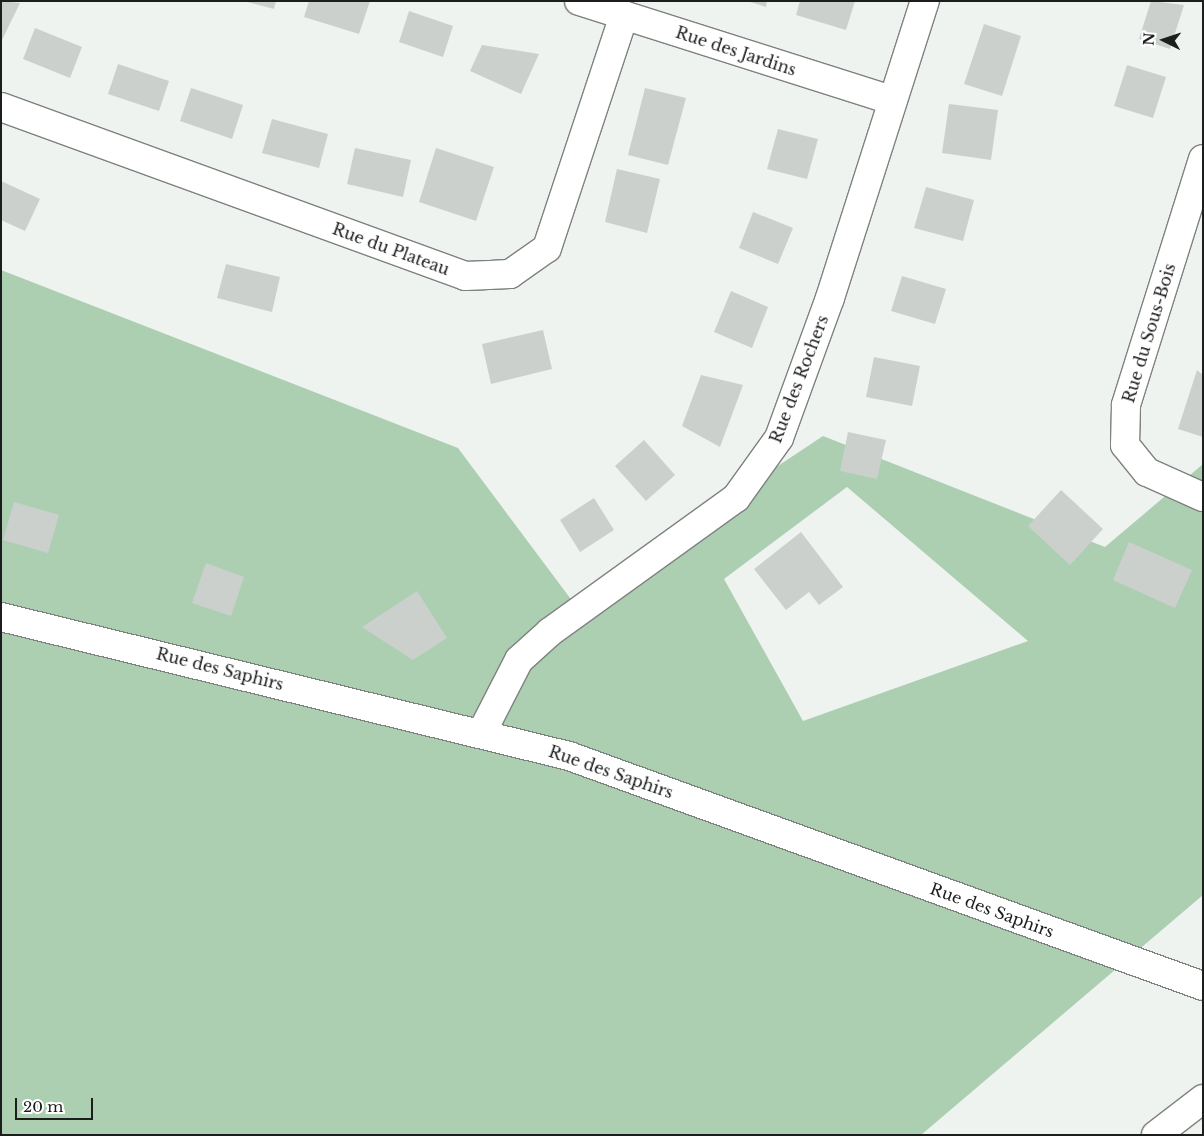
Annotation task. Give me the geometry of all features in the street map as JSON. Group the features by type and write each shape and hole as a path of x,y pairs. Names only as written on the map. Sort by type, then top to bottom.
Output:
{"street":[{"name":"Rue des Jardins","path":"579,1 892,100"},
{"name":"Rue des Rochers","path":"482,732 519,660 550,632 736,498 779,438 925,1"},
{"name":"Rue du Plateau","path":"1,107 465,276 510,274 547,248 624,15"},
{"name":"Rue du Sous-Bois","path":"1203,159 1126,405 1126,445 1147,472 1203,497"},
{"name":"Rue des Saphirs","path":"1,616 482,732 569,756 1203,986"},
{"path":"1156,1135 1203,1099"}],"green space":[{"path":"1,270 458,448 573,602 823,436 1105,547 1203,464 1203,895 921,1135 1,1135","holes":["847,487 1028,641 803,721 724,579"]}],"building":[{"path":"1,1 20,3 1,42"},
{"path":"243,1 276,1 274,9"},
{"path":"309,1 370,1 359,34 304,17"},
{"path":"747,1 767,1 766,7"},
{"path":"800,1 855,1 846,30 796,15"},
{"path":"1151,1 1184,5 1170,49 1139,39"},
{"path":"409,11 453,26 443,57 399,42"},
{"path":"984,24 1021,36 1002,96 964,84"},
{"path":"35,28 82,47 70,78 23,59"},
{"path":"482,45 539,54 521,94 470,71"},
{"path":"118,64 169,81 159,111 108,94"},
{"path":"1127,65 1166,77 1153,118 1114,106"},
{"path":"191,88 243,105 232,139 180,121"},
{"path":"645,88 686,98 668,165 628,155"},
{"path":"949,104 998,110 991,160 942,153"},
{"path":"272,119 328,134 319,168 262,153"},
{"path":"778,129 818,139 807,179 767,169"},
{"path":"355,148 411,160 403,197 347,184"},
{"path":"436,148 494,167 476,221 419,202"},
{"path":"617,169 660,179 647,233 605,222"},
{"path":"1,181 40,199 25,231 1,220"},
{"path":"926,187 974,200 963,241 914,228"},
{"path":"753,212 793,228 778,264 739,248"},
{"path":"226,264 280,277 272,312 217,298"},
{"path":"902,276 946,289 935,324 891,311"},
{"path":"731,291 768,307 752,348 714,332"},
{"path":"543,330 552,369 491,384 482,344"},
{"path":"874,357 920,366 912,406 866,397"},
{"path":"1197,370 1203,375 1203,437 1178,429"},
{"path":"701,375 743,385 720,447 682,426"},
{"path":"848,432 886,440 877,479 840,471"},
{"path":"644,440 675,475 646,501 615,466"},
{"path":"1061,490 1103,529 1070,565 1028,526"},
{"path":"594,498 614,530 580,552 560,520"},
{"path":"14,502 59,515 48,553 3,540"},
{"path":"801,532 843,587 819,605 809,592 786,610 754,569"},
{"path":"1129,542 1192,570 1175,608 1113,580"},
{"path":"206,563 244,577 231,616 192,603"},
{"path":"417,591 447,638 413,660 362,627"}]}
